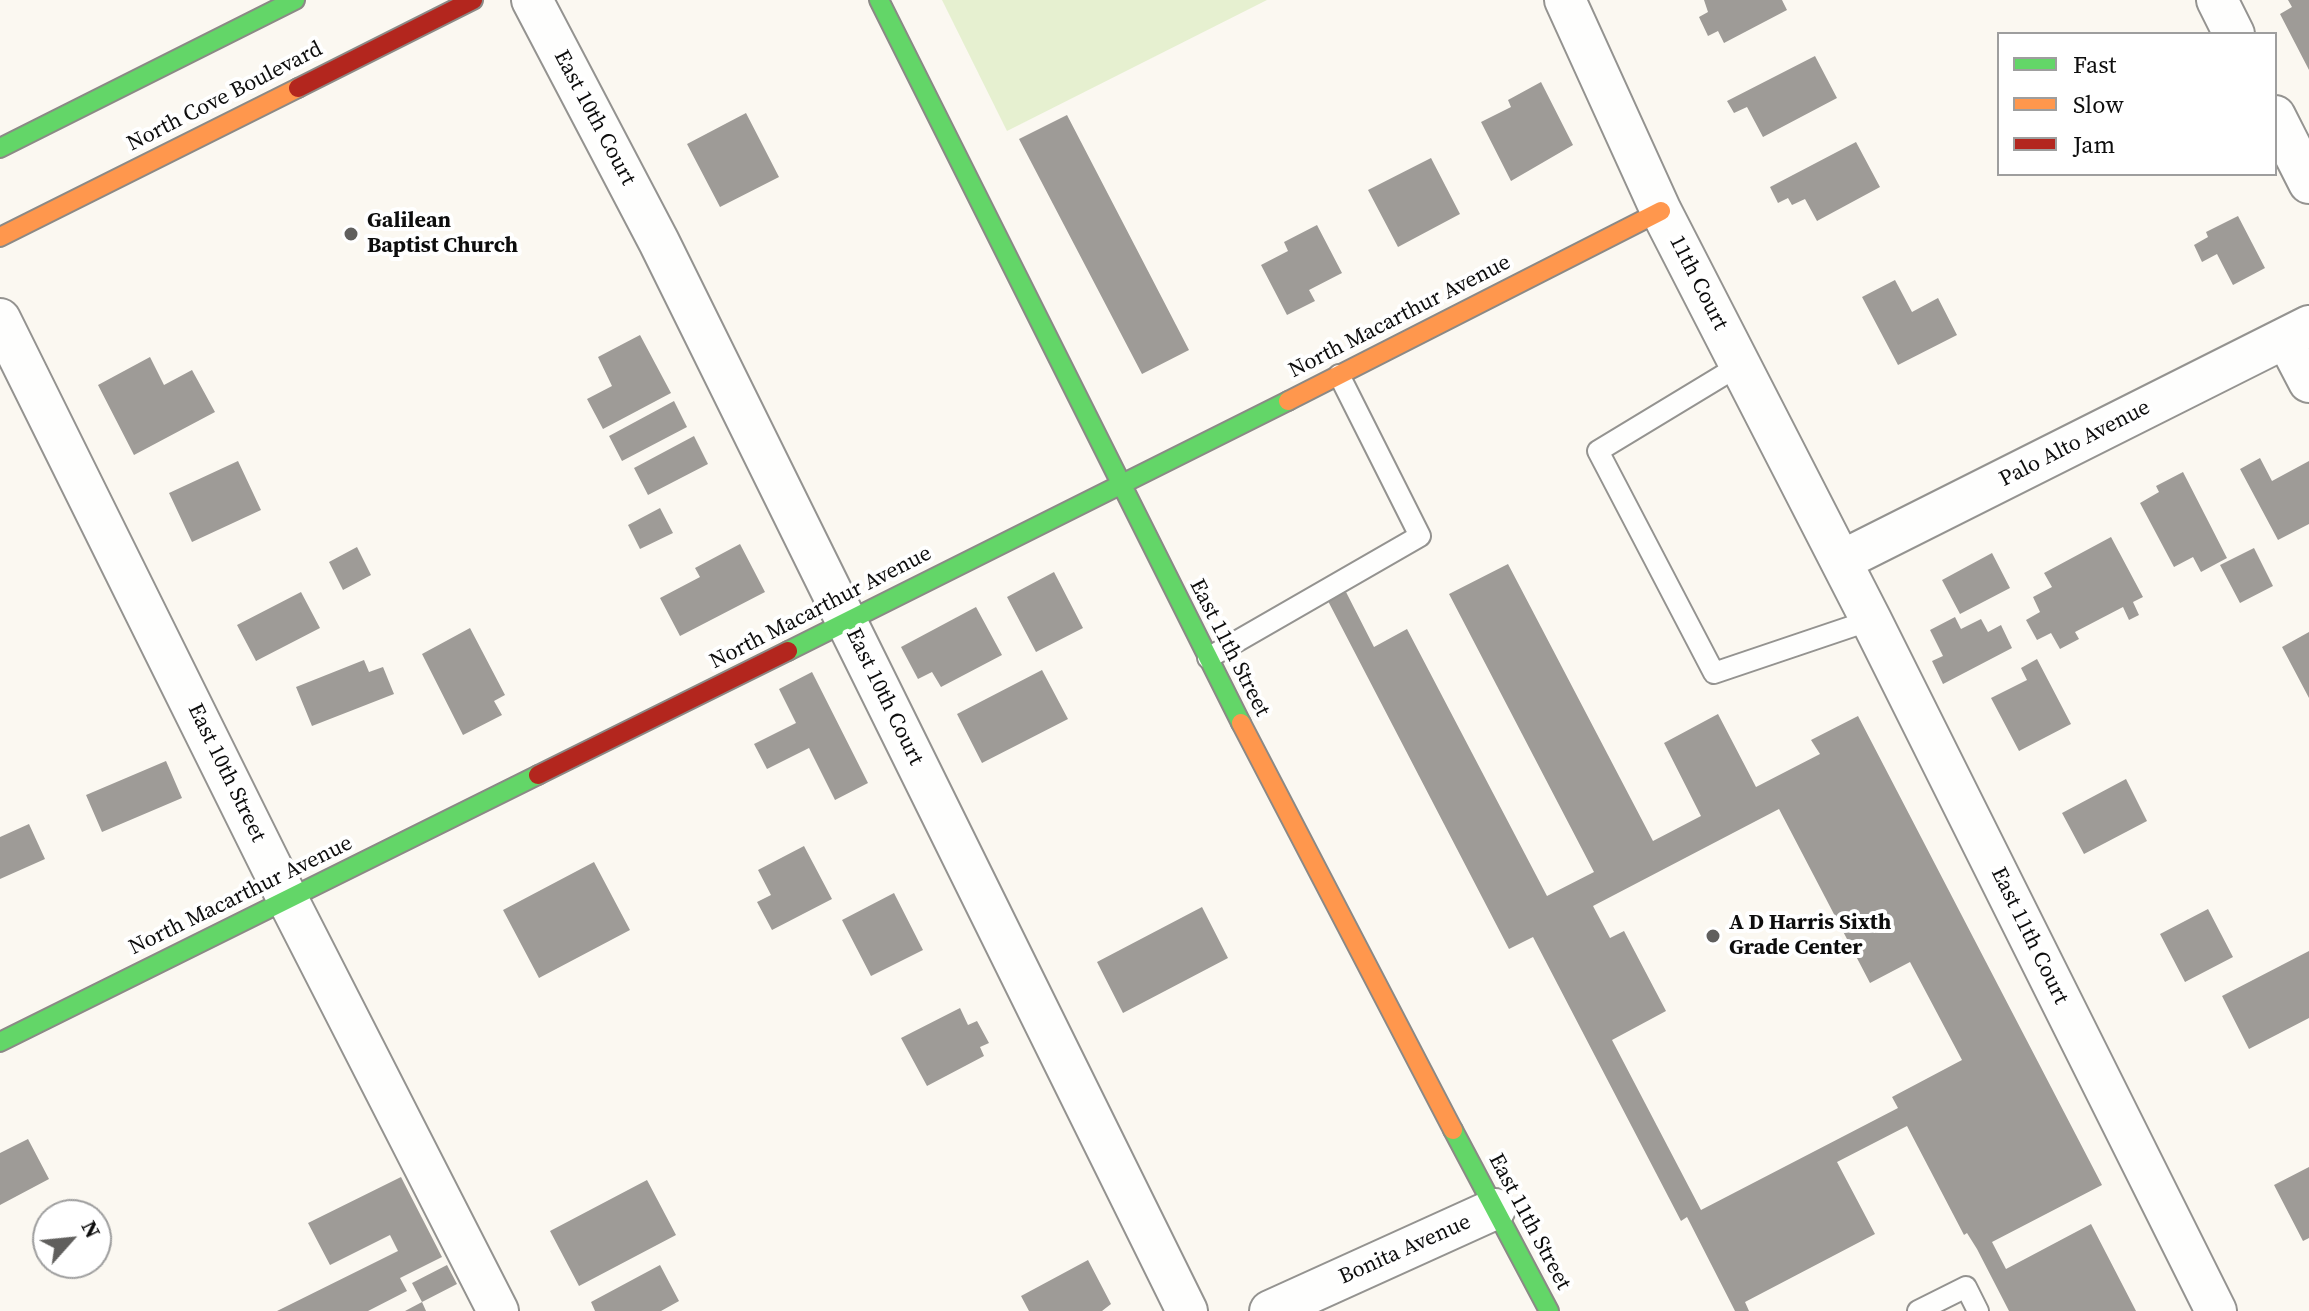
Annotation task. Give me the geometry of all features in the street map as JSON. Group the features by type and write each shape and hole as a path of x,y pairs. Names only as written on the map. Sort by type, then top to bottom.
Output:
{"main road":[{"path":"0,148 295,0"},
{"name":"North Cove Boulevard","path":"0,237 473,0"},
{"name":"East 11th Street","path":"879,0 1356,949 1549,1311"},
{"name":"North Macarthur Avenue","path":"0,1042 1121,485 1661,211"}],"street":[{"name":"East 10th Court","path":"532,0 659,242 1187,1311"},
{"name":"11th Court","path":"1565,0 1661,211 1841,561"},
{"path":"2217,0 2233,32"},
{"path":"2277,120 2309,183"},
{"name":"East 10th Street","path":"0,319 288,900 498,1311"},
{"path":"2298,332 2309,382"},
{"name":"Palo Alto Avenue","path":"1841,561 2298,332"},
{"name":"East 11th Court","path":"1841,561 2216,1311"},
{"name":"Bonita Avenue","path":"1270,1311 1495,1209"}],"lane":[{"path":"1740,365 1598,451 1714,673 1871,620"},
{"path":"1208,658 1420,536 1339,375"},
{"path":"1918,1311 1966,1287 1978,1311"}],"green space":[{"path":"942,0 1267,0 1007,131"}],"building":[{"path":"1704,0 1782,0 1787,10 1724,43 1718,31 1708,36 1699,17 1708,12"},
{"path":"2288,0 2309,0 2309,70 2280,14 2292,7"},
{"path":"1815,56 1837,98 1763,137 1747,107 1734,113 1727,101"},
{"path":"1541,82 1573,145 1511,181 1481,122 1511,107 1508,100"},
{"path":"746,113 779,177 720,207 687,144"},
{"path":"1067,115 1189,350 1142,374 1019,139"},
{"path":"1856,142 1880,187 1817,221 1805,199 1792,205 1788,198 1778,203 1770,187"},
{"path":"1431,158 1460,214 1398,247 1368,190"},
{"path":"2238,216 2265,268 2233,285 2217,254 2202,262 2194,245 2208,237 2206,232"},
{"path":"1317,225 1342,273 1309,290 1315,301 1287,315 1261,265 1288,251 1284,242"},
{"path":"1895,280 1912,312 1938,298 1957,335 1898,365 1862,297"},
{"path":"640,335 671,393 603,429 587,399 612,386 598,357"},
{"path":"150,357 164,385 192,370 215,412 134,455 98,385"},
{"path":"674,401 687,427 622,461 609,436"},
{"path":"694,436 708,464 648,495 634,468"},
{"path":"2260,458 2272,481 2309,461 2309,524 2278,540 2240,469"},
{"path":"238,461 261,510 192,542 169,493"},
{"path":"2183,472 2227,558 2201,572 2193,557 2174,567 2140,503 2159,492 2156,486"},
{"path":"660,508 673,533 640,549 628,525"},
{"path":"2111,537 2143,597 2133,602 2139,615 2129,620 2123,607 2075,632 2079,639 2060,649 2051,633 2037,640 2026,620 2040,612 2033,597 2052,587 2044,573"},
{"path":"740,544 765,592 680,636 660,598 700,577 695,568"},
{"path":"357,547 371,575 343,590 329,562"},
{"path":"2254,548 2273,586 2240,603 2220,565"},
{"path":"1992,553 2010,588 1960,614 1942,580"},
{"path":"1508,564 1653,841 1701,816 1664,743 1718,714 1756,787 1820,754 1811,740 1858,716 2102,1185 1992,1242 2006,1269 2091,1224 2136,1311 2009,1311 1977,1249 1967,1233 1964,1235 1907,1126 1837,1162 1875,1234 1745,1302 1749,1311 1735,1311 1687,1217 1681,1221 1533,937 1509,949 1328,601 1346,592 1374,647 1407,629 1547,896 1594,872 1449,594","holes":["1779,809 1870,983 1910,962 1962,1060 1892,1097 1898,1108 1701,1210 1612,1040 1666,1011 1624,931 1610,938 1593,906"]},
{"path":"1054,572 1083,628 1036,652 1007,597"},
{"path":"301,592 320,628 256,661 237,625"},
{"path":"976,607 1002,655 941,687 932,672 918,679 901,647"},
{"path":"1955,617 1961,629 1981,619 1988,632 2001,625 2012,648 1943,684 1932,661 1943,656 1930,630"},
{"path":"470,628 505,695 494,701 502,715 463,735 422,654"},
{"path":"2309,632 2309,698 2282,647"},
{"path":"2037,659 2071,724 2019,751 1991,698 2027,680 2021,668"},
{"path":"364,660 369,672 383,667 394,694 312,726 296,687"},
{"path":"1042,670 1068,719 982,763 957,714"},
{"path":"812,672 868,783 835,800 809,748 767,769 754,744 796,723 779,689"},
{"path":"166,761 182,798 102,832 86,795"},
{"path":"2126,779 2147,821 2084,854 2062,813"},
{"path":"29,824 45,859 0,879 0,837"},
{"path":"804,846 832,899 772,930 757,902 771,895 758,870"},
{"path":"594,862 630,930 539,978 503,910"},
{"path":"894,893 923,950 871,976 842,920"},
{"path":"1202,907 1228,958 1123,1013 1097,962"},
{"path":"2208,909 2233,957 2185,982 2160,934"},
{"path":"2309,951 2309,1018 2249,1049 2222,996"},
{"path":"960,1008 968,1025 977,1021 989,1043 980,1047 984,1056 927,1086 901,1038"},
{"path":"28,1139 49,1179 0,1205 0,1153"},
{"path":"2309,1167 2309,1238 2303,1241 2274,1185"},
{"path":"401,1177 442,1257 400,1278 407,1291 368,1311 277,1311 398,1251 390,1235 330,1265 308,1223"},
{"path":"647,1180 676,1235 579,1286 550,1231"},
{"path":"1088,1260 1111,1304 1102,1311 1029,1311 1021,1296"},
{"path":"447,1265 457,1284 422,1302 412,1283"},
{"path":"660,1265 679,1301 661,1311 595,1311 591,1302"},
{"path":"422,1302 426,1311 405,1311"}],"traffic: fast":[{"path":"0,148 295,0"},
{"path":"879,0 1241,723"},
{"path":"788,651 1288,401"},
{"path":"0,1042 538,775"},
{"path":"1453,1130 1549,1311"}],"traffic: slow":[{"path":"0,237 298,88"},
{"path":"1288,401 1661,211"},
{"path":"1241,723 1453,1130"}],"traffic: jam":[{"path":"298,88 473,0"},
{"path":"538,775 788,651"}],"place":[{"name":"Galilean Baptist Church","path":"351,234"},
{"name":"A D Harris Sixth Grade Center","path":"1713,936"}]}
